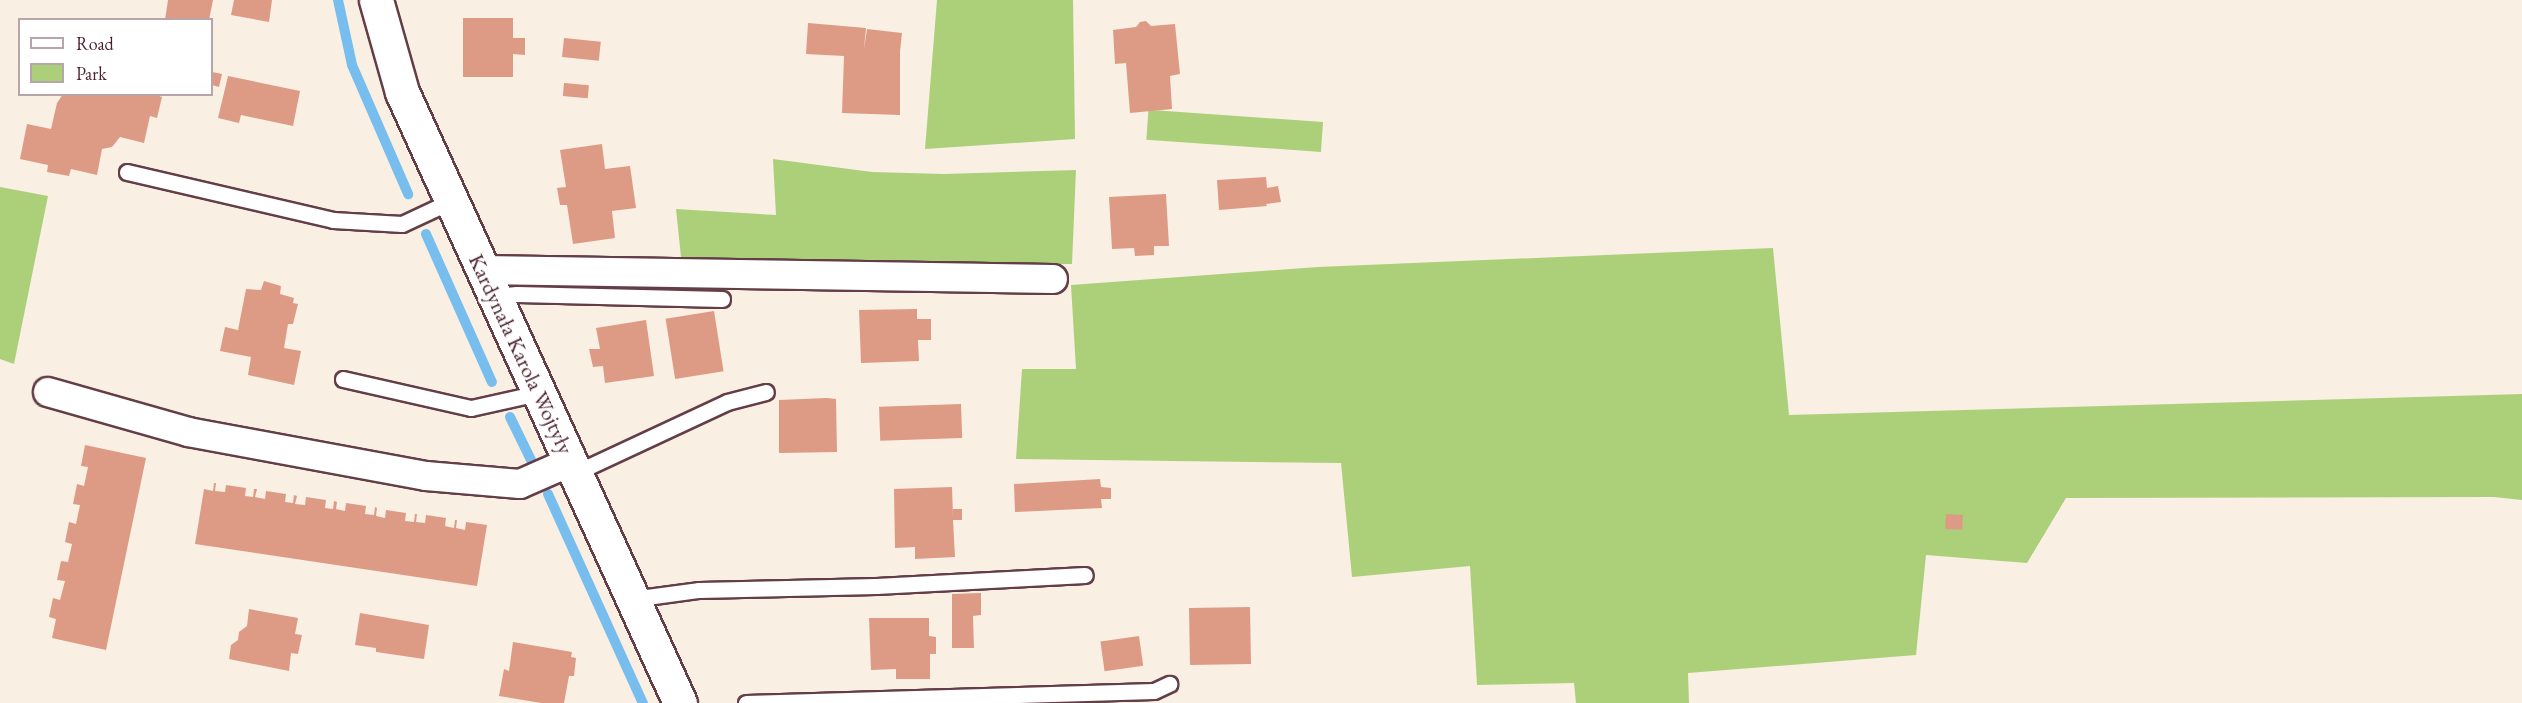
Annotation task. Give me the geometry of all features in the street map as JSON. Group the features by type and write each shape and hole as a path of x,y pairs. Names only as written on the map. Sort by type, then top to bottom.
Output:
{"street":[{"name":"Kardynała Karola Wojtyły","path":"376,0 402,92 680,703"},
{"path":"488,283 1053,279"},
{"path":"48,392 188,432 426,476 520,484 572,468"}],"lane":[{"path":"127,172 333,220 402,224 451,201"},
{"path":"488,283 517,294 722,299"},
{"path":"343,379 471,408 538,393"},
{"path":"572,468 727,402 766,392"},
{"path":"632,598 699,590 876,586 1085,575"},
{"path":"746,703 1154,691 1169,684"}],"green space":[{"path":"937,0 1073,0 1075,139 925,149"},
{"path":"1148,110 1323,122 1321,152 1146,140"},
{"path":"773,159 872,172 944,174 1076,170 1072,264 859,265 681,257 676,209 776,215"},
{"path":"0,187 48,196 14,364 0,359"},
{"path":"1773,248 1789,415 2522,394 2522,500 2494,497 2066,498 2027,563 1926,555 1916,655 1688,673 1689,703 1576,703 1574,683 1477,685 1470,566 1352,577 1341,463 1016,459 1022,369 1076,369 1071,285 1318,267"}],"building":[{"path":"168,0 213,0 209,18 165,18"},
{"path":"234,0 272,0 269,22 231,15"},
{"path":"463,18 513,18 513,38 525,38 525,55 513,54 513,77 463,77"},
{"path":"1146,21 1151,26 1175,24 1180,74 1170,76 1172,109 1130,113 1126,63 1115,64 1113,30 1136,27 1140,22"},
{"path":"808,23 866,28 864,49 867,29 902,33 900,115 842,113 844,56 806,54"},
{"path":"564,38 601,42 599,61 562,57"},
{"path":"213,72 222,74 219,87 213,85"},
{"path":"228,76 300,91 293,126 241,115 239,123 218,118"},
{"path":"564,83 589,85 588,98 563,96"},
{"path":"62,96 162,97 157,118 150,116 144,143 120,137 112,147 102,149 97,175 71,169 69,176 47,172 48,165 20,159 27,124 51,129 57,103"},
{"path":"602,144 605,169 630,166 636,208 612,211 615,238 573,244 567,205 560,205 557,188 566,187 560,150"},
{"path":"1266,177 1267,188 1278,186 1281,202 1266,204 1267,206 1219,210 1217,180"},
{"path":"1166,194 1169,246 1154,246 1154,255 1135,256 1134,248 1112,249 1109,197"},
{"path":"264,281 281,286 280,294 294,298 293,303 298,304 293,324 288,324 284,348 301,351 294,385 248,375 251,357 220,351 225,327 238,330 246,289 261,290"},
{"path":"917,309 917,319 931,319 931,340 918,340 919,361 861,363 859,310"},
{"path":"714,311 724,371 675,379 666,319"},
{"path":"646,320 654,376 605,383 603,366 593,367 589,349 600,349 596,328"},
{"path":"836,399 837,452 779,453 779,400"},
{"path":"961,404 962,438 880,441 879,407"},
{"path":"85,445 146,458 106,650 52,638 56,619 49,617 53,598 60,600 65,581 57,580 61,561 68,562 72,544 65,542 69,522 76,524 80,505 73,504 77,484 84,486 88,467 81,466"},
{"path":"1100,479 1101,487 1111,488 1111,499 1101,499 1102,508 1015,512 1014,484"},
{"path":"214,483 216,483 215,491 225,492 226,485 246,488 245,496 253,497 254,489 257,489 255,497 265,499 266,491 286,494 285,502 293,503 294,495 297,496 295,504 305,505 306,497 326,500 325,508 333,509 334,501 337,502 336,509 345,511 346,503 366,506 365,514 374,515 375,507 377,508 376,516 385,518 386,510 406,513 405,521 414,522 415,514 417,514 416,522 425,523 426,515 446,518 445,526 454,528 455,520 457,520 456,528 465,530 466,522 487,525 477,586 195,544 204,489 213,491"},
{"path":"952,487 953,516 953,509 962,509 962,520 953,520 955,557 915,559 915,547 895,548 894,489"},
{"path":"1946,514 1963,515 1962,530 1945,529"},
{"path":"981,593 981,615 973,616 974,648 952,648 952,594"},
{"path":"1250,607 1251,664 1190,665 1189,608"},
{"path":"249,609 298,618 295,634 302,635 298,654 291,653 289,671 229,659 231,645 238,640 239,632 247,626"},
{"path":"360,613 429,625 424,659 376,652 376,648 355,645"},
{"path":"869,618 929,618 929,636 936,637 936,654 930,654 930,679 896,679 896,669 871,670"},
{"path":"1139,636 1143,666 1105,671 1100,641"},
{"path":"513,642 572,652 571,657 576,658 574,676 569,676 564,703 541,703 499,696 504,669 509,671"}],"waterway":[{"path":"338,0 352,65 408,194"},
{"path":"426,234 492,382"},
{"path":"510,417 531,460"},
{"path":"548,494 643,703"}]}
